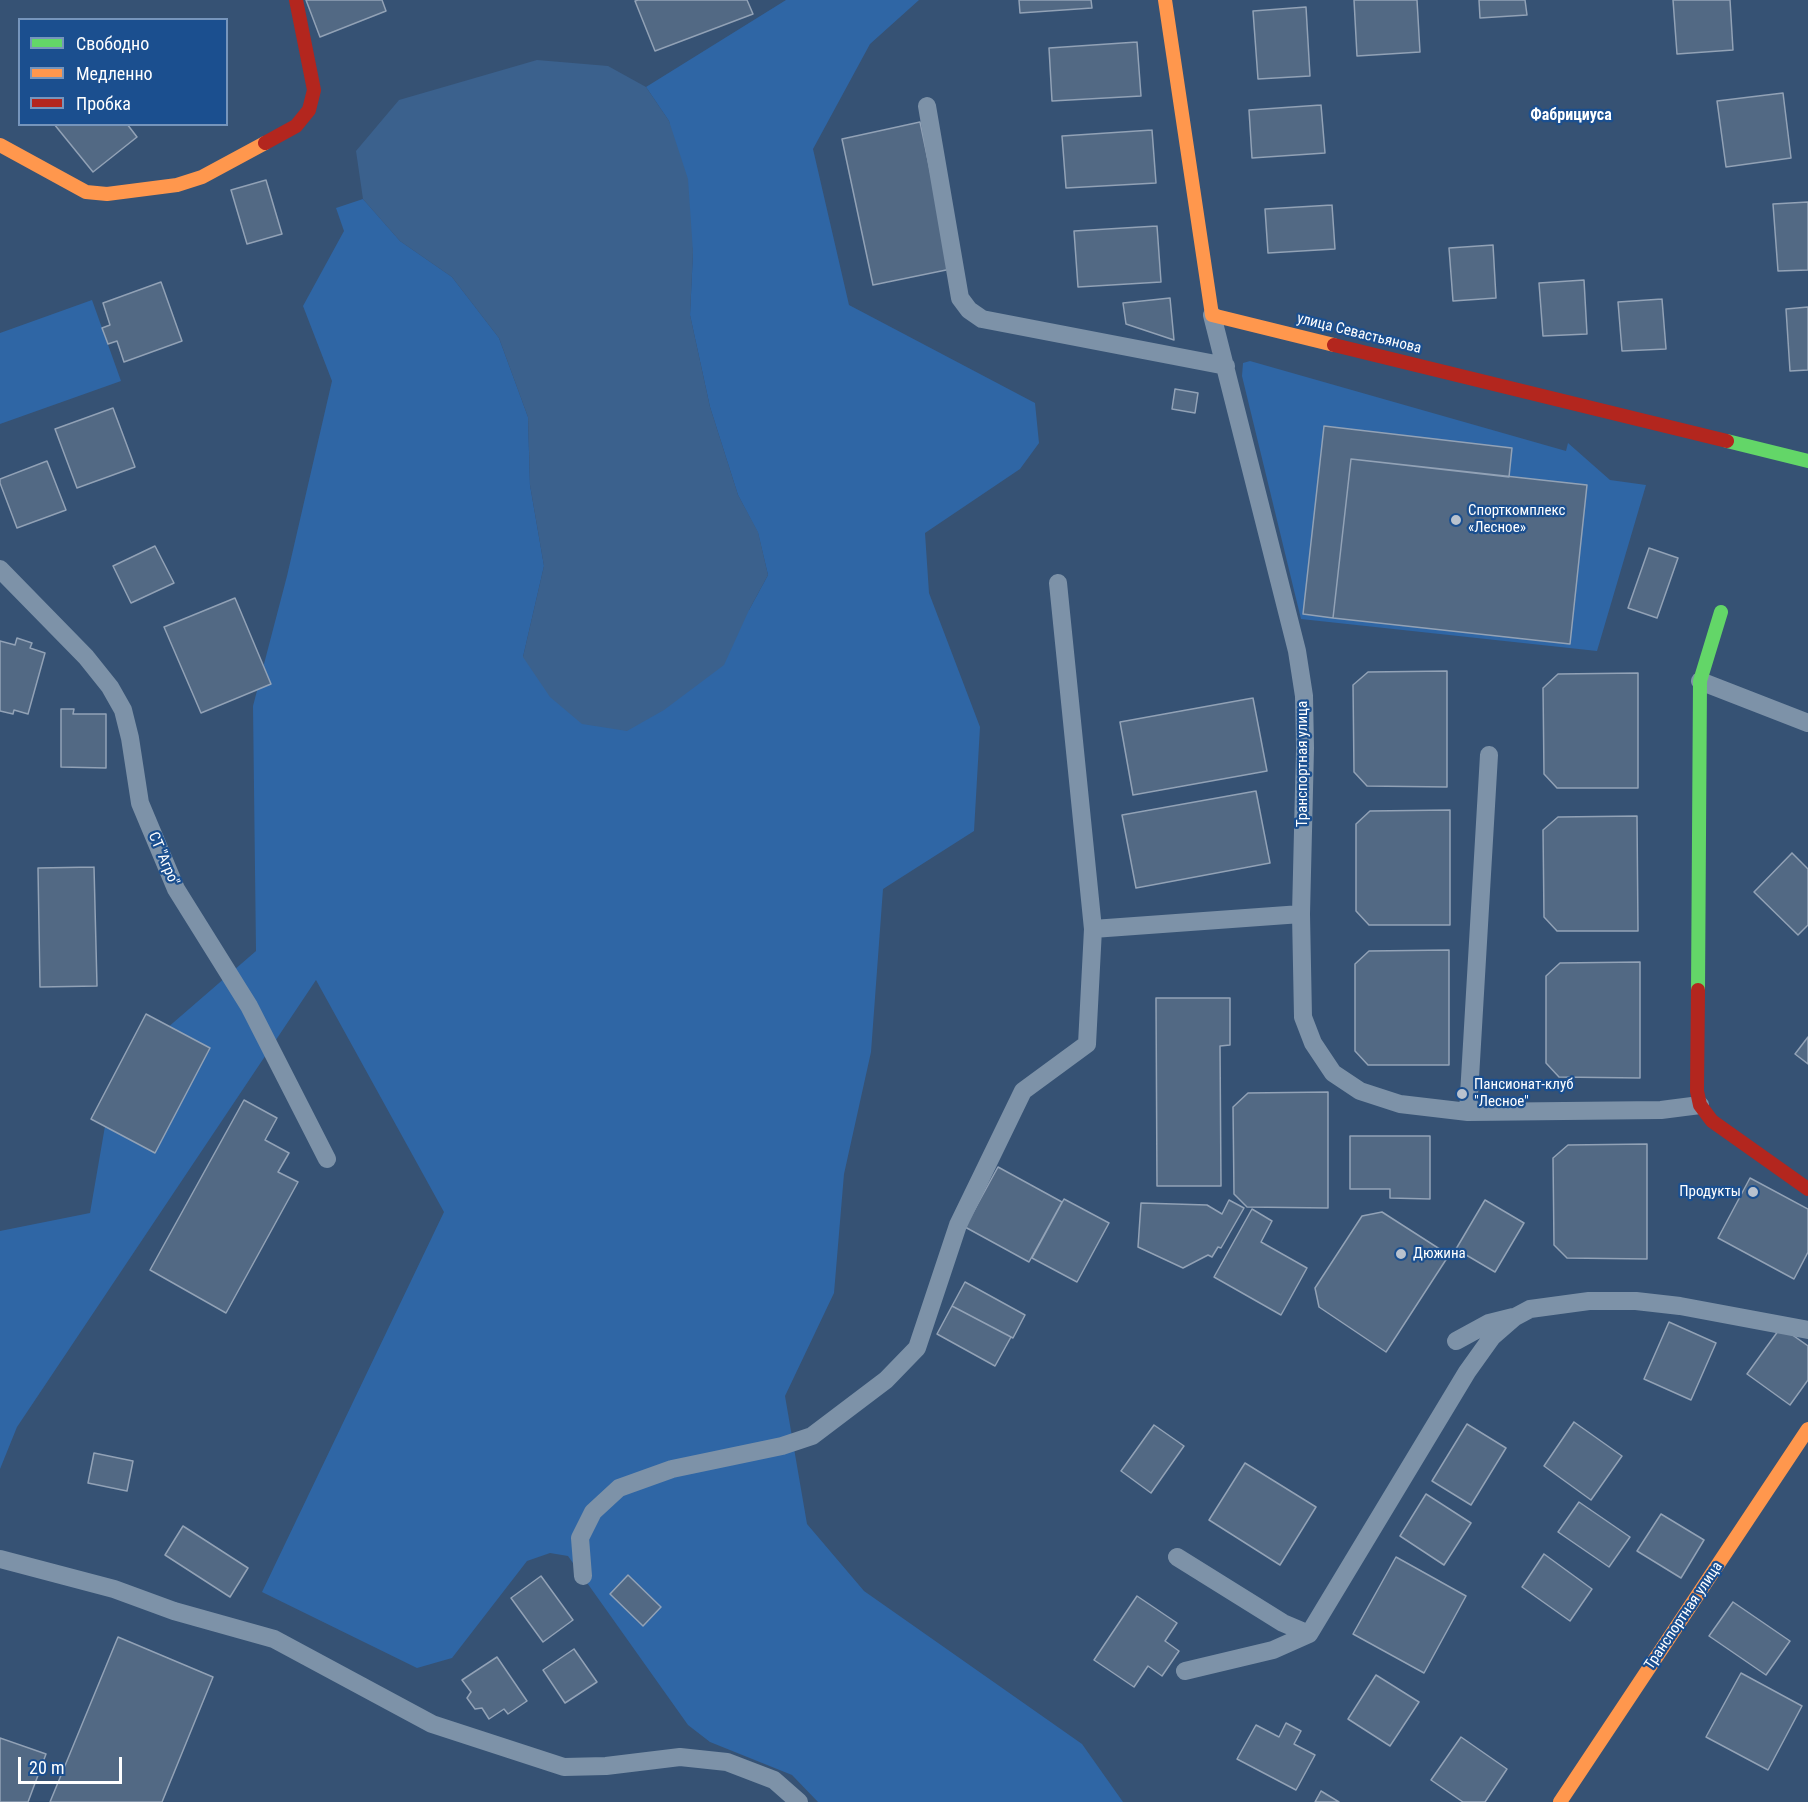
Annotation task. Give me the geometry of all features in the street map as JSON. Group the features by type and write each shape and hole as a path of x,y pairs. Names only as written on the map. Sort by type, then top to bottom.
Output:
{"street":[{"path":"0,145 86,192 107,194 177,185 202,177 296,126 309,110 314,90 296,0"},
{"path":"1165,0 1212,315"},
{"name":"улица Севастьянова","path":"1212,315 1808,461"},
{"path":"1721,612 1700,681 1697,1090 1700,1106 1712,1121 1808,1189"},
{"name":"Транспортная улица","path":"1560,1802 1808,1429"}],"lane":[{"path":"927,106 960,298 969,310 981,319 1226,366"},
{"name":"Транспортная улица","path":"1212,315 1297,651 1304,696 1301,914 1303,1017 1313,1043 1333,1073 1360,1091 1400,1104 1468,1112 1661,1110 1700,1106"},
{"name":"СТ \"Агро\"","path":"0,569 86,657 119,702 130,738 140,802 176,889 249,1006 327,1159"},
{"path":"583,1576 580,1538 592,1512 619,1488 672,1469 782,1446 812,1436 886,1380 917,1348 958,1225 1023,1091 1087,1044 1093,929 1058,583"},
{"path":"1700,681 1808,723"},
{"path":"1468,1112 1489,755"},
{"path":"1093,929 1301,914"},
{"path":"1185,1671 1274,1650 1309,1634 1467,1372 1492,1337 1515,1317 1530,1309 1589,1301 1636,1301 1680,1306 1808,1330"},
{"path":"1456,1341 1489,1323 1515,1317"},
{"path":"1177,1557 1283,1623 1309,1634"},
{"path":"0,1559 114,1589 174,1611 274,1639 432,1724 564,1767 606,1767 680,1757 727,1762 774,1780 799,1802"}],"shaded area":[{"path":"786,0 919,0 870,44 813,149 849,305 1035,403 1039,443 1020,469 925,533 929,593 980,727 974,831 883,889 871,1052 844,1174 834,1293 785,1396 807,1524 864,1591 1082,1744 1123,1802 818,1802 792,1775 710,1742 688,1725 568,1556 550,1553 527,1561 452,1658 417,1668 262,1592 444,1212 316,980 17,1427 0,1469 0,1231 90,1213 114,1074 256,951 253,706 287,576 332,381 303,306 344,231 336,208 363,199 400,241 452,277 499,338 528,417 530,485 544,566 523,657 749,610 768,575 758,533 738,495 710,407 690,315 693,252 669,121 646,87"},
{"path":"537,60 608,66 646,87 669,121 688,179 693,252 690,315 710,407 738,495 758,532 768,575 724,665 664,710 627,731 582,724 550,697 523,657 544,566 530,485 528,417 499,338 452,277 400,241 363,199 356,151 399,100"},
{"path":"92,300 121,381 0,424 0,333"},
{"name":"Спорткомплекс «Лесное»","path":"1250,361 1566,451 1568,443 1610,480 1646,485 1597,651 1301,619 1242,376 1243,363"}],"building":[{"path":"306,0 382,0 386,11 320,37"},
{"path":"747,0 753,14 655,51 635,1"},
{"path":"1019,0 1091,0 1092,8 1020,13"},
{"path":"1354,0 1417,0 1420,52 1357,56"},
{"path":"1479,0 1525,0 1527,15 1480,18"},
{"path":"1673,0 1730,0 1733,50 1677,54"},
{"path":"1306,7 1310,76 1258,79 1253,11"},
{"path":"1137,42 1141,96 1052,101 1049,48"},
{"path":"1783,93 1791,158 1726,167 1717,101"},
{"path":"1321,105 1325,153 1252,158 1249,110"},
{"path":"920,122 951,269 873,285 842,139"},
{"path":"56,126 129,126 137,137 93,172"},
{"path":"1152,130 1156,183 1066,188 1062,136"},
{"path":"266,180 282,234 247,244 231,190"},
{"path":"1808,202 1808,270 1778,271 1773,204"},
{"path":"1332,205 1335,249 1268,253 1265,209"},
{"path":"1157,226 1161,282 1078,287 1074,231"},
{"path":"1493,245 1496,298 1453,301 1449,248"},
{"path":"1584,280 1587,334 1543,336 1539,283"},
{"path":"161,282 182,341 124,362 117,341 108,344 102,328 110,325 103,303"},
{"path":"1170,298 1174,340 1126,324 1123,303"},
{"path":"1662,299 1666,349 1622,351 1618,302"},
{"path":"1808,307 1808,370 1790,371 1786,309"},
{"path":"1175,389 1198,393 1195,413 1172,409"},
{"path":"113,408 135,467 77,488 55,429"},
{"path":"1324,426 1512,448 1509,477 1351,459 1333,618 1303,614"},
{"path":"1351,459 1587,485 1570,644 1333,618"},
{"path":"47,461 66,510 17,528 0,479"},
{"path":"155,546 174,583 131,603 113,566"},
{"path":"1649,548 1678,558 1657,618 1628,608"},
{"path":"235,598 271,684 201,713 164,627"},
{"path":"17,638 32,643 30,648 45,653 28,714 14,710 13,714 0,711 0,641 15,645"},
{"path":"1447,671 1447,787 1367,786 1354,772 1353,685 1368,672"},
{"path":"1638,673 1638,788 1557,788 1544,774 1543,688 1558,674"},
{"path":"1253,698 1267,771 1133,795 1120,722"},
{"path":"61,709 74,709 73,714 106,714 106,768 61,767"},
{"path":"1256,791 1270,863 1136,888 1122,815"},
{"path":"1450,810 1450,925 1369,925 1356,911 1356,824 1370,811"},
{"path":"1637,816 1638,931 1557,931 1544,917 1543,830 1558,817"},
{"path":"1792,853 1808,869 1808,925 1798,935 1754,892"},
{"path":"94,867 97,986 40,987 38,868"},
{"path":"1449,950 1449,1065 1368,1065 1355,1051 1355,964 1369,951"},
{"path":"1640,962 1640,1078 1559,1077 1546,1063 1546,976 1560,963"},
{"path":"1156,998 1230,998 1230,1045 1220,1046 1221,1186 1157,1186"},
{"path":"146,1014 210,1048 155,1153 91,1119"},
{"path":"1808,1037 1808,1064 1795,1054"},
{"path":"1328,1092 1328,1208 1247,1207 1234,1194 1233,1107 1248,1093"},
{"path":"244,1100 277,1118 265,1140 289,1153 278,1172 298,1182 226,1313 150,1270"},
{"path":"1350,1136 1430,1136 1430,1199 1390,1198 1390,1189 1350,1189"},
{"path":"1647,1144 1647,1259 1567,1258 1554,1245 1553,1158 1568,1145"},
{"path":"998,1167 1062,1202 1029,1262 965,1227"},
{"path":"1750,1178 1808,1209 1808,1252 1794,1279 1718,1238"},
{"path":"1064,1199 1109,1223 1077,1282 1032,1258"},
{"path":"1229,1200 1244,1208 1221,1248 1218,1247 1212,1257 1208,1255 1183,1268 1138,1247 1141,1203 1207,1205 1222,1214"},
{"path":"1485,1200 1524,1223 1495,1272 1456,1249"},
{"path":"1252,1209 1272,1221 1261,1242 1307,1268 1281,1315 1214,1277"},
{"path":"1382,1212 1449,1255 1386,1352 1319,1307 1315,1288 1362,1216"},
{"path":"965,1282 1025,1315 1013,1338 952,1306"},
{"path":"952,1306 1011,1337 995,1366 937,1334"},
{"path":"1669,1322 1716,1343 1691,1400 1644,1379"},
{"path":"1781,1327 1808,1346 1808,1380 1790,1405 1747,1374"},
{"path":"1574,1422 1622,1456 1591,1500 1544,1466"},
{"path":"1467,1424 1506,1448 1471,1505 1432,1481"},
{"path":"1154,1425 1184,1446 1151,1493 1121,1471"},
{"path":"94,1453 133,1461 127,1491 88,1483"},
{"path":"1245,1463 1316,1507 1280,1565 1209,1520"},
{"path":"1426,1494 1471,1523 1444,1565 1400,1536"},
{"path":"1579,1502 1630,1537 1609,1567 1558,1532"},
{"path":"1661,1514 1704,1540 1681,1578 1637,1551"},
{"path":"183,1526 248,1568 230,1597 165,1555"},
{"path":"1544,1554 1592,1589 1570,1621 1522,1587"},
{"path":"1396,1557 1466,1596 1424,1673 1353,1634"},
{"path":"628,1575 661,1607 643,1626 610,1594"},
{"path":"541,1576 573,1620 543,1642 511,1598"},
{"path":"1137,1596 1177,1623 1165,1641 1179,1651 1162,1676 1148,1666 1134,1687 1094,1660"},
{"path":"1733,1602 1790,1641 1766,1675 1709,1636"},
{"path":"118,1637 213,1677 162,1802 50,1802"},
{"path":"574,1649 597,1682 565,1703 543,1670"},
{"path":"497,1657 527,1701 508,1714 504,1709 489,1719 482,1708 475,1709 467,1698 471,1692 462,1680"},
{"path":"1741,1673 1802,1706 1768,1770 1706,1737"},
{"path":"1376,1675 1419,1702 1390,1746 1348,1719"},
{"path":"1286,1723 1301,1731 1294,1744 1315,1755 1296,1790 1237,1759 1256,1725 1279,1737"},
{"path":"1461,1737 1507,1769 1485,1802 1463,1802 1431,1780"},
{"path":"0,1738 46,1754 28,1802 0,1802"},
{"path":"1321,1791 1339,1802 1315,1802"}],"traffic: fast":[{"path":"1727,441 1808,461"},
{"path":"1698,990 1700,681 1721,612"}],"traffic: slow":[{"path":"1165,0 1212,315 1334,345"},
{"path":"0,145 86,192 107,194 177,185 202,177 265,143"},
{"path":"1560,1802 1808,1429"}],"traffic: jam":[{"path":"265,143 296,126 309,110 314,90 296,0"},
{"path":"1334,345 1727,441"},
{"path":"1698,990 1697,1091 1700,1105 1712,1121 1808,1189"}],"place":[{"name":"Спорткомплекс «Лесное»","path":"1456,520"},
{"name":"Пансионат-клуб \"Лесное\"","path":"1462,1094"},
{"name":"Продукты","path":"1753,1192"},
{"name":"Дюжина","path":"1401,1254"}],"district":[{"name":"Фабрициуса","path":"1571,116"}]}
